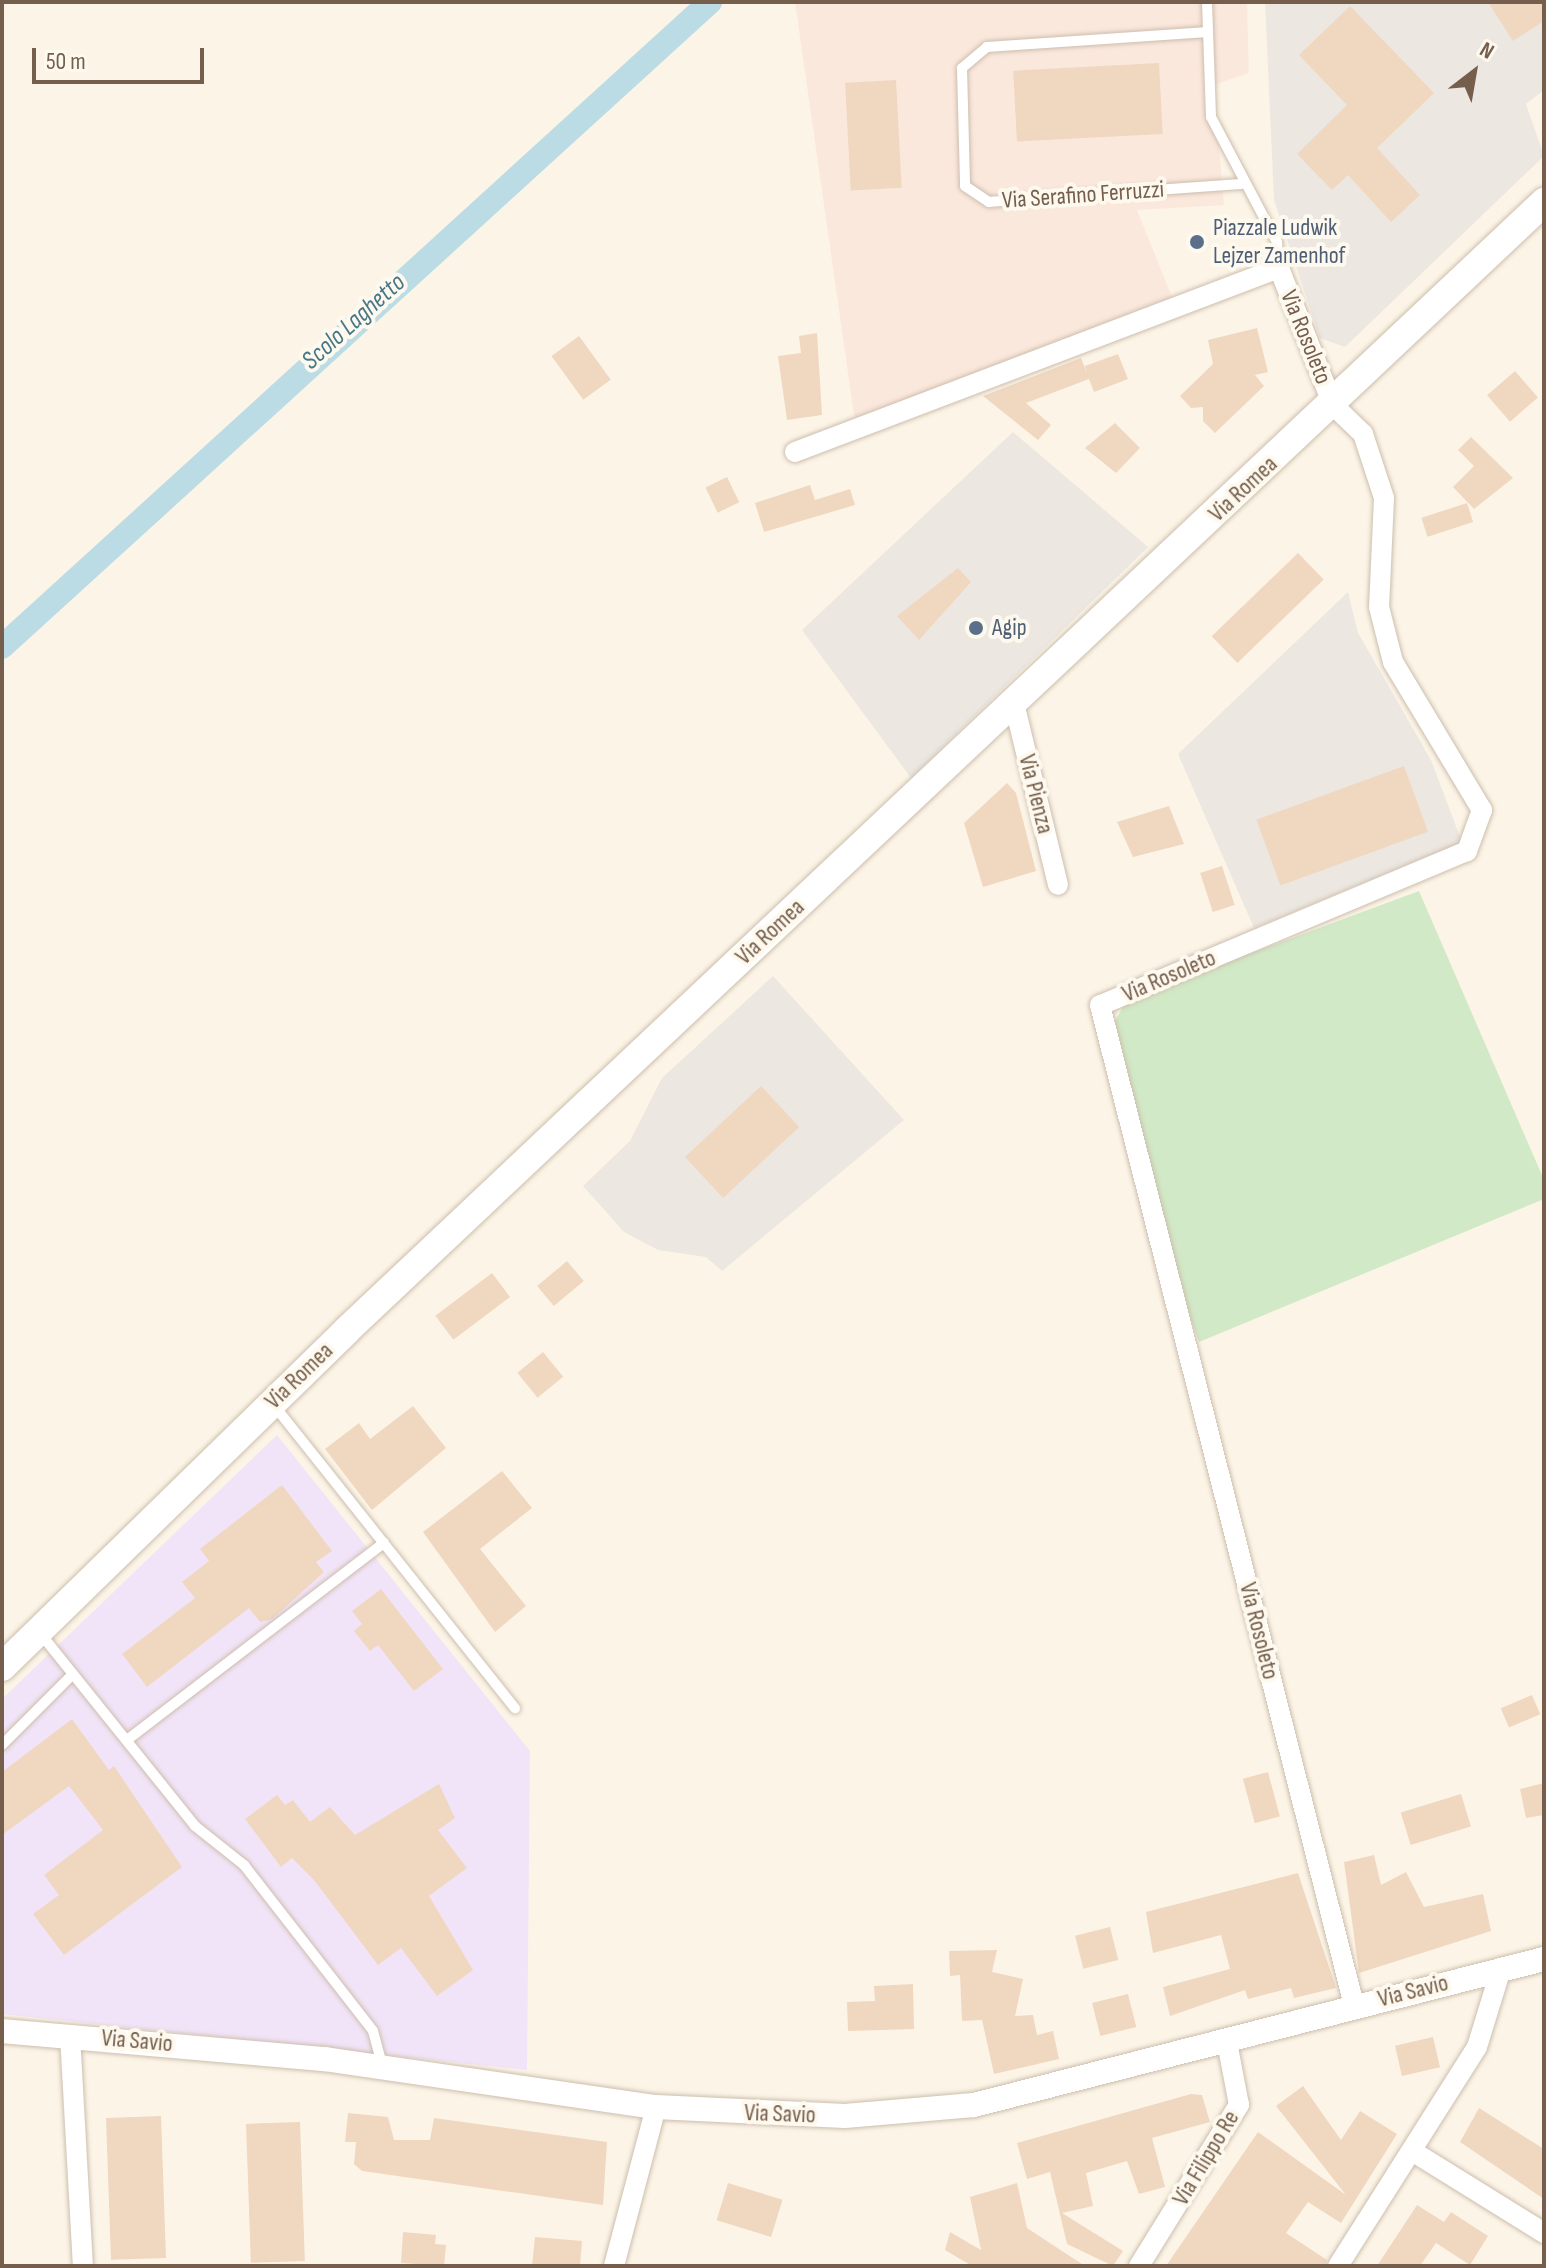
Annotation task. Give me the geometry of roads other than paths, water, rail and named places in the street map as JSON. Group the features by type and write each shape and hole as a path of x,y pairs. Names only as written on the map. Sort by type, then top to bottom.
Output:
{"main road":[{"name":"Via Romea","path":"2,1667 272,1403 1333,405 1544,202"}],"street":[{"name":"Via Rosoleto","path":"795,452 1279,268 1333,405 1363,434 1384,498 1379,607 1393,662 1482,810 1467,851 1100,1005 1354,2005"},
{"name":"Via Pienza","path":"1014,703 1058,885"},
{"name":"Via Savio","path":"2,2031 70,2035 382,2067 656,2107 845,2116 974,2105 1227,2042 1354,2005 1544,1959"},
{"path":"1338,2266 1477,2047 1501,1969"},
{"path":"70,2035 83,2266"},
{"name":"Via Filippo Re","path":"1139,2266 1239,2105 1227,2042"},
{"path":"614,2266 656,2107"},
{"path":"1412,2151 1544,2233"}],"lane":[{"name":"Via Rosoleto","path":"1207,2 1211,117 1242,184 1277,242 1279,268"},
{"name":"Via Serafino Ferruzzi","path":"1208,32 987,47 962,68 965,186 989,202 1242,184"},
{"path":"272,1403 515,1708"},
{"path":"127,1740 384,1543"},
{"path":"38,1631 195,1826 244,1865 373,2031 382,2067"},
{"path":"2,1745 73,1674"}],"waterway":[{"name":"Scolo Laghetto","path":"2,647 710,2"}],"place":[{"name":"Piazzale Ludwik Lejzer Zamenhof","path":"1197,242"},
{"name":"Agip","path":"976,628"}]}
